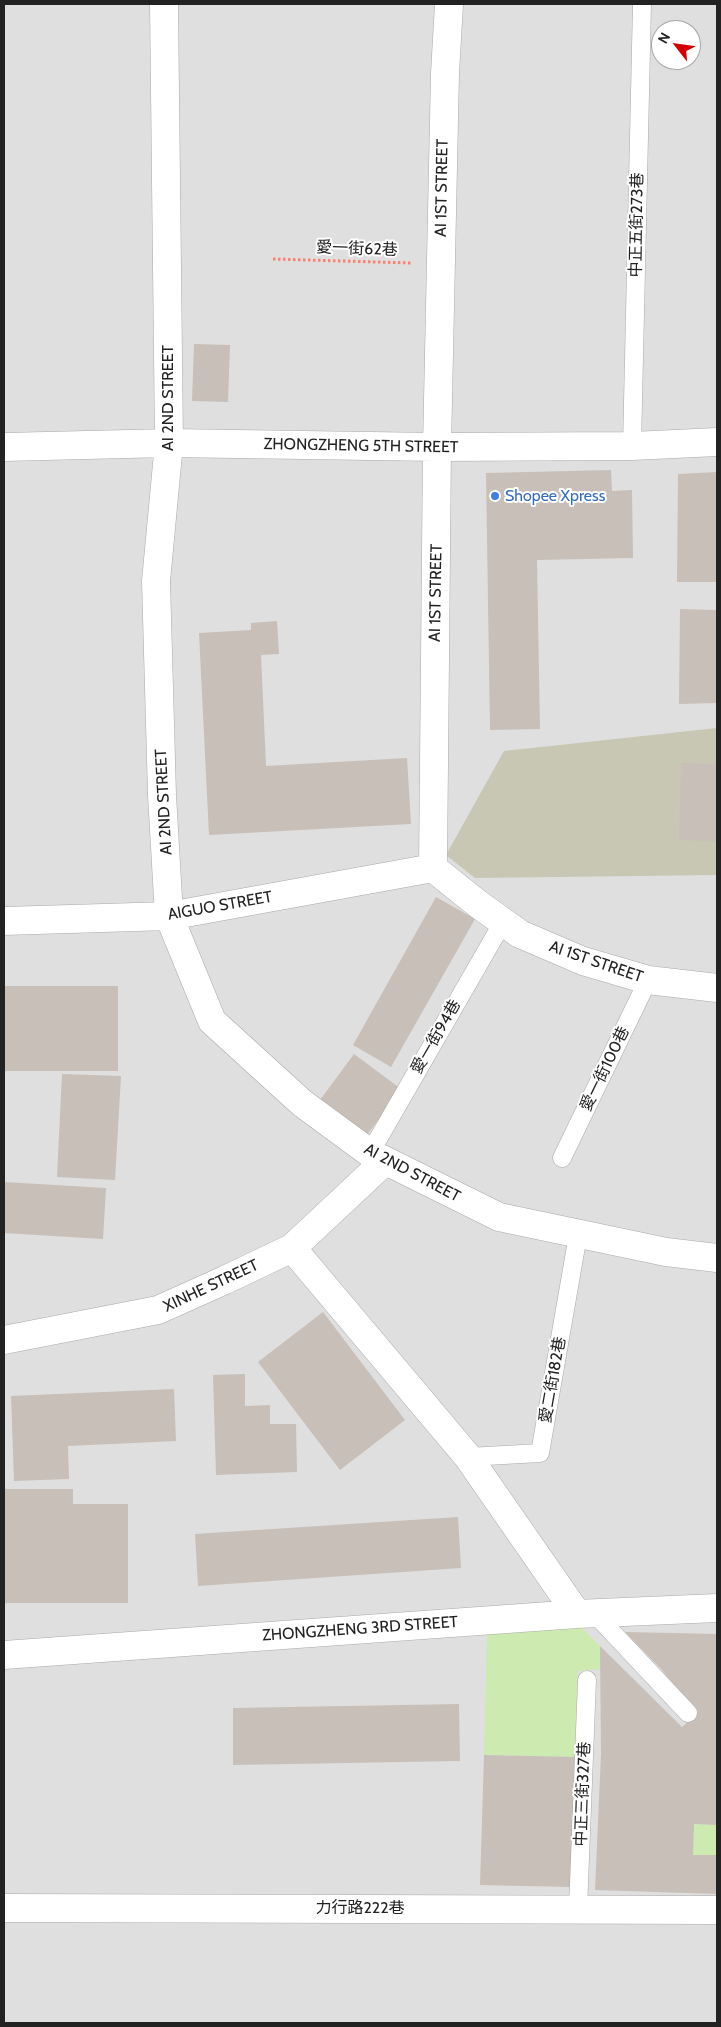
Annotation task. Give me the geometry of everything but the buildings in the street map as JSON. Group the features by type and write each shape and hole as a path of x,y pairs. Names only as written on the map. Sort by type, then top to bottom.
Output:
{"street":[{"name":"AI 2ND STREET","path":"164,4 169,443 156,581 162,795 169,916 212,1021 302,1103 377,1157 499,1217 666,1252 717,1258"},
{"name":"AI 1ST STREET","path":"449,4 445,74 437,447 433,868 520,934 583,961 648,980 717,988"},
{"name":"ZHONGZHENG 5TH STREET","path":"4,446 169,443 437,447 632,446 717,442"},
{"name":"AIGUO STREET","path":"4,921 169,916 433,868"},
{"name":"XINHE STREET","path":"4,1340 158,1310 292,1248 377,1157"},
{"path":"292,1248 468,1457 586,1614"},
{"name":"ZHONGZHENG 3RD STREET","path":"4,1654 586,1614 717,1608"},
{"name":"力行路222巷","path":"4,1908 717,1910"}],"lane":[{"name":"中正五街273巷","path":"632,446 642,4"},
{"name":"愛一街94巷","path":"377,1157 503,922"},
{"name":"愛一街100巷","path":"562,1158 648,980"},
{"name":"愛二街182巷","path":"468,1457 540,1453 578,1235"},
{"path":"586,1614 688,1712"},
{"name":"中正三街327巷","path":"578,1909 587,1680"}],"path":[{"name":"愛一街62巷","path":"272,259 441,264"}],"shaded area":[{"path":"4,4 717,4 717,2023 4,2023"},
{"path":"717,728 717,875 475,878 446,855 504,751"}],"green space":[{"path":"579,1625 600,1646 601,1669 578,1671 575,1757 484,1755 487,1630"},
{"path":"694,1824 717,1825 717,1855 693,1855"}],"place":[{"name":"Shopee Xpress","path":"495,496"}]}
